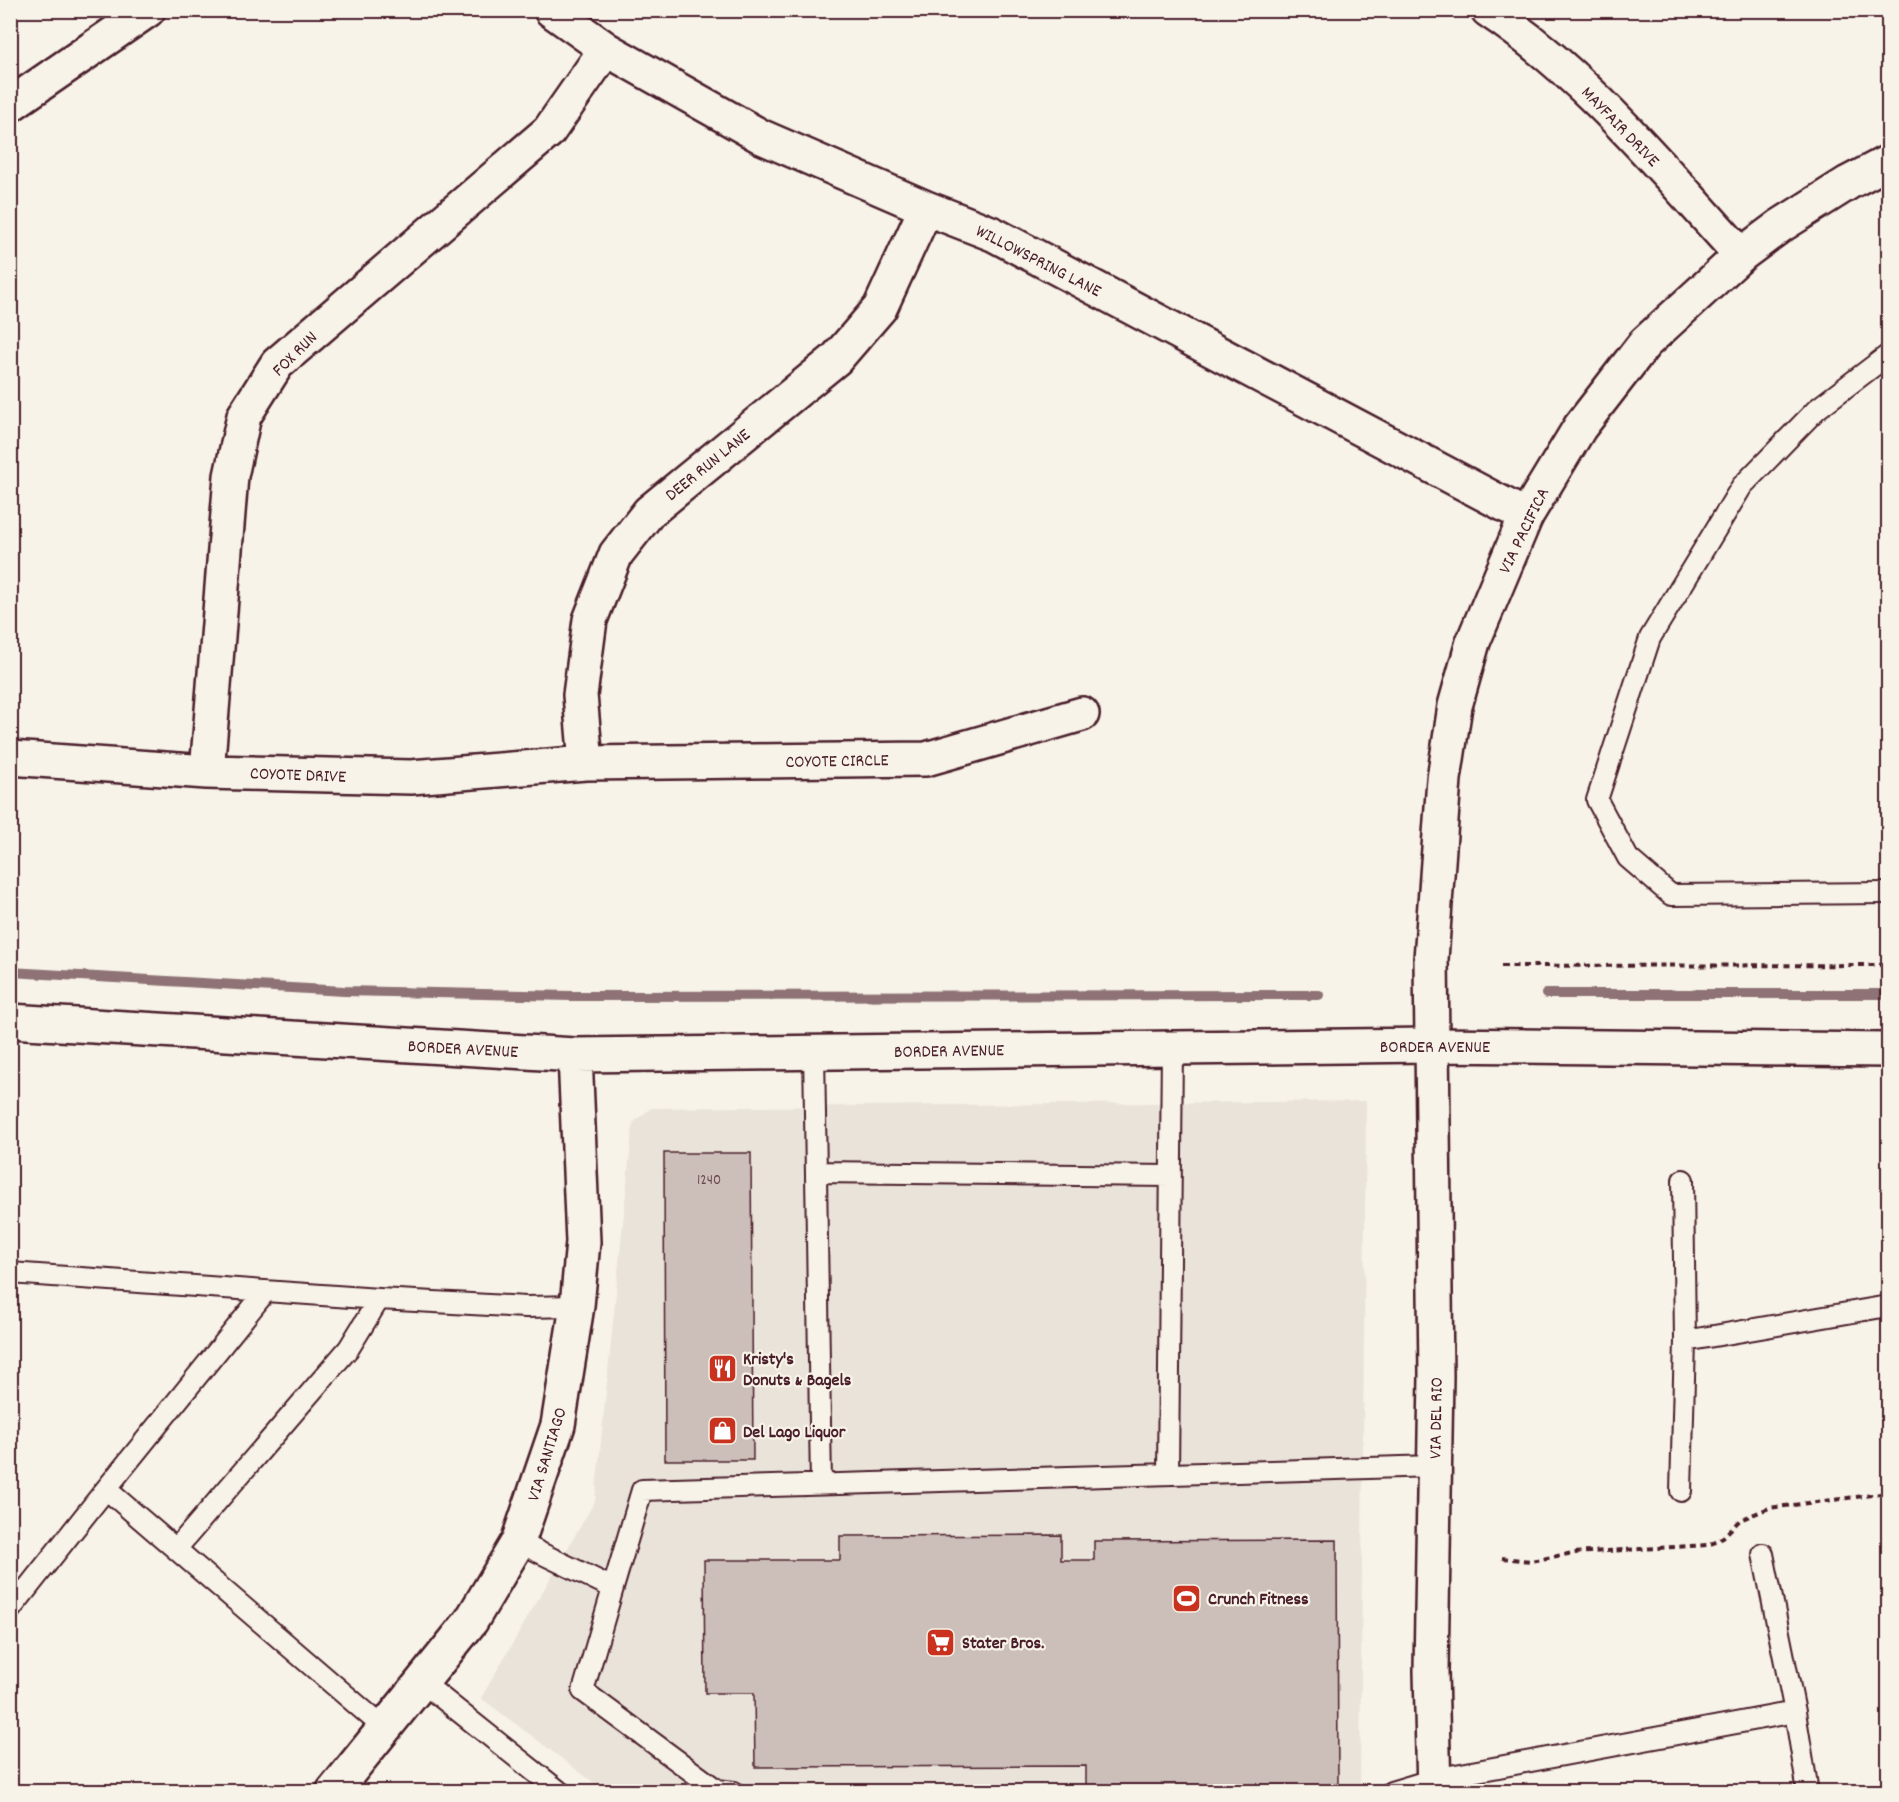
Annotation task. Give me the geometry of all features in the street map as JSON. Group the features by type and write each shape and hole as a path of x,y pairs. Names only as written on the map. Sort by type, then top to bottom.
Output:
{"street":[{"path":"10,105 148,10"},
{"name":"WILLOWSPRING LANE","path":"551,10 606,49 762,137 926,208 993,234 1526,516"},
{"name":"MAYFAIR DRIVE","path":"1488,10 1514,27 1605,106 1741,255"},
{"name":"FOX RUN","path":"207,771 231,476 244,416 277,364 549,131 606,49"},
{"name":"VIA PACIFICA","path":"1431,1045 1431,959 1444,779 1455,706 1473,642 1526,516 1580,427 1645,343 1741,255 1780,226 1848,183 1888,162"},
{"name":"DEER RUN LANE","path":"586,763 580,694 590,620 616,554 649,512 836,359 880,308 926,208"},
{"name":"COYOTE CIRCLE","path":"586,763 927,759 1082,714"},
{"name":"COYOTE DRIVE","path":"10,758 207,771 411,777 586,763"},
{"name":"BORDER AVENUE","path":"10,1021 575,1054 1431,1045 1888,1050"},
{"name":"VIA DEL RIO","path":"1431,1045 1436,1376 1431,1671 1434,1785"},
{"name":"VIA SANTIAGO","path":"333,1791 471,1621 518,1542 558,1425 577,1306 584,1242 575,1054"}],"lane":[{"path":"1888,355 1817,409 1742,486 1650,638 1597,800 1628,858 1671,896 1888,893"},
{"path":"1167,1474 1172,1048"},
{"path":"814,1052 821,1485"},
{"path":"816,1172 1170,1176"},
{"path":"1681,1491 1685,1341 1683,1180"},
{"path":"10,1272 379,1299 526,1307 577,1306"},
{"path":"10,1610 266,1291"},
{"path":"176,1549 349,1348 379,1299"},
{"path":"1685,1341 1888,1306"},
{"path":"734,1791 717,1790 583,1691 642,1490 1434,1466"},
{"path":"106,1489 384,1728"},
{"path":"518,1542 613,1588"},
{"path":"1763,1554 1795,1712 1808,1791"},
{"path":"422,1682 560,1791"},
{"path":"1391,1791 1434,1785 1795,1712"}],"path":[{"path":"1501,966 1888,965"},
{"path":"1502,1558 1531,1561 1573,1553 1707,1545 1719,1541 1740,1520 1769,1508 1888,1493"}],"shaded area":[{"path":"1366,1101 1360,1791 605,1791 481,1698 595,1501 633,1123 651,1108"}],"building":[{"path":"664,1153 751,1153 753,1460 665,1460"},
{"path":"1061,1535 1061,1560 1094,1560 1094,1541 1337,1540 1338,1787 1086,1788 1086,1766 755,1767 754,1693 705,1693 704,1560 840,1560 840,1536"}],"waterway":[{"path":"10,972 344,991 571,996 1319,995"},
{"path":"1546,994 1888,994"}],"place":[{"name":"Kristy's Donuts & Bagels","path":"722,1368"},
{"name":"Del Lago Liquor","path":"722,1431"},
{"name":"Crunch Fitness","path":"1187,1598"},
{"name":"Stater Bros.","path":"941,1642"}]}
